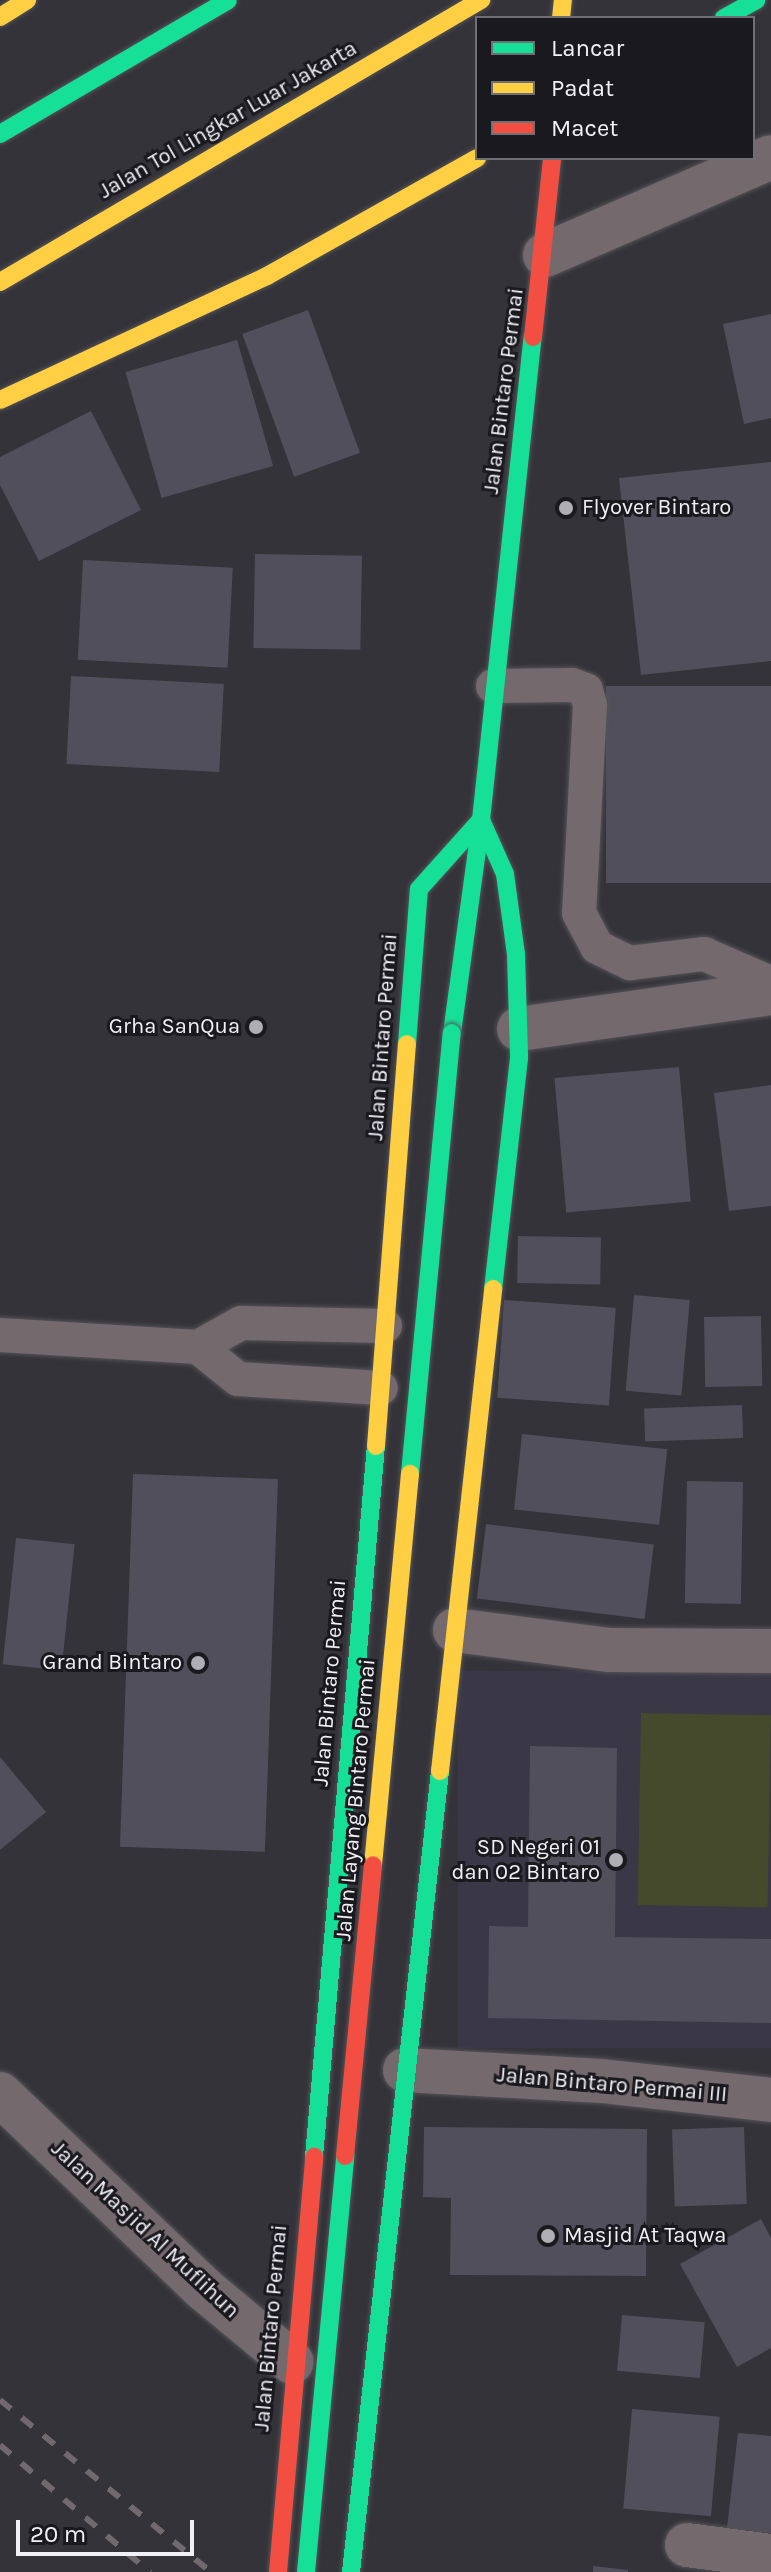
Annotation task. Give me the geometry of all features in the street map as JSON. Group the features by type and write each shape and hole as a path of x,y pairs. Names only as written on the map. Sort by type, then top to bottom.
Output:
{"main road":[{"path":"0,17 27,0"},
{"path":"0,134 228,0"},
{"name":"Jalan Tol Lingkar Luar Jakarta","path":"0,282 481,0"},
{"path":"728,16 756,0"},
{"path":"0,400 267,276 475,159"},
{"name":"Jalan Bintaro Permai","path":"452,1033 481,820 493,686 545,255 552,160"},
{"name":"Jalan Bintaro Permai","path":"351,2572 519,1029 516,954 505,874 481,820"},
{"name":"Jalan Bintaro Permai","path":"278,2572 292,2362 381,1388 419,889 481,820"},
{"name":"Jalan Layang Bintaro Permai","path":"306,2572 452,1033"},
{"path":"305,2216 325,2240 360,2246 388,2223"}],"street":[{"path":"545,255 771,157"},
{"path":"519,1029 771,993"},
{"path":"455,1630 610,1650 771,1651"},
{"name":"Jalan Bintaro Permai III","path":"405,2070 602,2081 771,2100"},
{"name":"Jalan Masjid Al Muflihun","path":"0,2094 204,2289 292,2362"},
{"path":"687,2545 771,2556"}],"lane":[{"path":"493,686 572,685 586,690 590,705 579,913 597,947 630,963 704,954 771,983"},
{"path":"0,1335 198,1347 241,1323 385,1326"},
{"path":"198,1347 238,1379 381,1388"}],"shaded area":[{"name":"SD Negeri 01 dan 02 Bintaro","path":"458,1671 771,1671 771,2048 458,2048"}],"green space":[{"path":"641,1713 771,1715 768,1907 638,1905"}],"building":[{"path":"308,310 360,453 294,477 242,334"},
{"path":"771,314 771,418 744,424 723,324"},
{"path":"237,340 273,466 162,498 125,372"},
{"path":"91,411 141,510 39,561 0,485 0,457"},
{"path":"771,462 771,661 641,675 619,478"},
{"path":"255,554 362,556 360,650 253,648"},
{"path":"83,560 233,568 228,668 78,660"},
{"path":"71,676 224,684 219,772 66,764"},
{"path":"606,686 771,686 771,883 606,883"},
{"path":"679,1067 691,1201 566,1212 554,1078"},
{"path":"771,1085 771,1206 729,1211 714,1093"},
{"path":"518,1236 601,1237 600,1284 517,1283"},
{"path":"634,1295 690,1300 681,1396 626,1391"},
{"path":"504,1300 616,1308 609,1406 497,1398"},
{"path":"761,1316 762,1386 705,1387 704,1317"},
{"path":"742,1405 743,1438 645,1441 644,1408"},
{"path":"522,1434 667,1449 659,1525 514,1510"},
{"name":"Grand Bintaro","path":"133,1474 278,1479 265,1852 120,1847"},
{"path":"687,1481 743,1482 741,1604 685,1603"},
{"path":"486,1524 654,1545 645,1619 477,1598"},
{"path":"16,1538 75,1544 61,1670 3,1664"},
{"path":"530,1746 617,1748 615,1937 771,1939 771,2023 488,2018 489,1926 528,1927"},
{"path":"0,1757 46,1812 0,1850"},
{"name":"Masjid At Taqwa","path":"424,2127 647,2129 646,2276 450,2275 451,2198 423,2197"},
{"path":"744,2127 747,2204 675,2206 672,2130"},
{"path":"761,2219 771,2238 771,2348 737,2367 680,2264"},
{"path":"622,2315 705,2322 700,2378 617,2371"},
{"path":"632,2409 720,2417 711,2516 623,2509"},
{"path":"738,2433 771,2436 771,2533 727,2528"},
{"path":"593,2566 628,2570 628,2572 593,2572"}],"railway":[{"path":"0,2400 211,2572"},
{"path":"0,2445 150,2572"}],"traffic: fast":[{"path":"0,134 228,0"},
{"path":"728,16 756,0"},
{"path":"452,1033 481,820 533,337"},
{"path":"407,1044 419,889 481,820"},
{"path":"481,820 505,874 516,954 519,1058 493,1289"},
{"path":"410,1474 452,1033"},
{"path":"314,2157 376,1446"},
{"path":"351,2572 440,1771"},
{"path":"306,2572 345,2156"}],"traffic: slow":[{"path":"0,17 27,0"},
{"path":"0,282 481,0"},
{"path":"561,16 563,0"},
{"path":"0,400 267,276 475,159"},
{"path":"376,1446 407,1044"},
{"path":"440,1771 493,1289"},
{"path":"373,1865 410,1474"}],"traffic: jam":[{"path":"533,337 552,160"},
{"path":"345,2156 373,1865"},
{"path":"278,2572 314,2157"}],"place":[{"name":"Flyover Bintaro","path":"566,508"},
{"name":"Grha SanQua","path":"256,1027"},
{"name":"Grand Bintaro","path":"198,1663"},
{"name":"SD Negeri 01 dan 02 Bintaro","path":"616,1860"},
{"name":"Masjid At Taqwa","path":"548,2236"}]}
